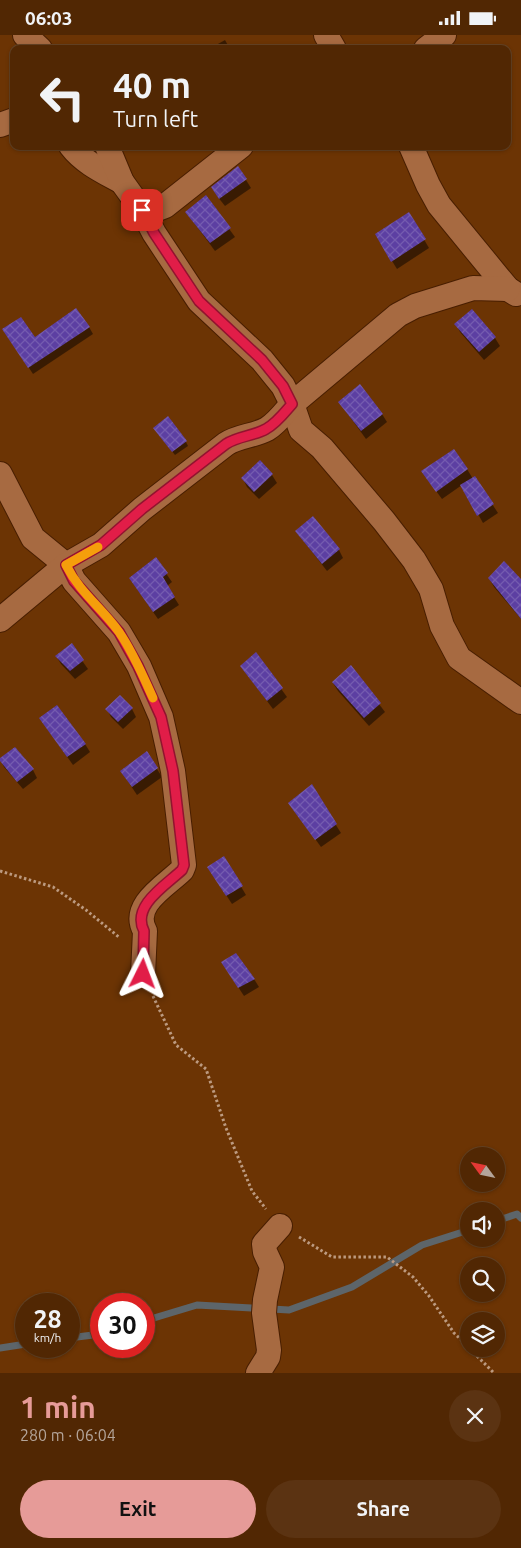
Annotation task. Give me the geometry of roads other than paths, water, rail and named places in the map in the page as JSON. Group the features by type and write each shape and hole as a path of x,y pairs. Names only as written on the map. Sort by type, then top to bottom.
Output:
{"street":[{"path":"25,35 36,45"},
{"path":"431,45 444,35"},
{"path":"74,150 80,157 122,182"},
{"path":"109,150 122,182 142,210 154,233 199,301 262,360 283,386 292,404 300,430 322,448 384,521 414,560 431,589 442,626 459,658 521,702"},
{"path":"142,210 152,211 165,206 236,150"},
{"path":"413,150 428,185 440,205 515,293"},
{"path":"0,620 66,565 101,545 142,509 226,444 233,439 267,428 284,414 292,404 398,315 415,306 472,288 515,293"},
{"path":"0,474 33,538 66,565 74,581 119,632 138,666 161,717 173,771 184,865 182,870 146,903 142,913 141,925 144,931 143,974"},
{"path":"258,1373 268,1357 264,1313 272,1267 265,1252 264,1244 280,1226"}],"waterway":[{"path":"505,1218 517,1214 521,1218"},
{"path":"155,1318 197,1305 289,1310 352,1287 422,1245 460,1233"},
{"path":"80,1337 90,1335"},
{"path":"0,1348 15,1346"}]}
